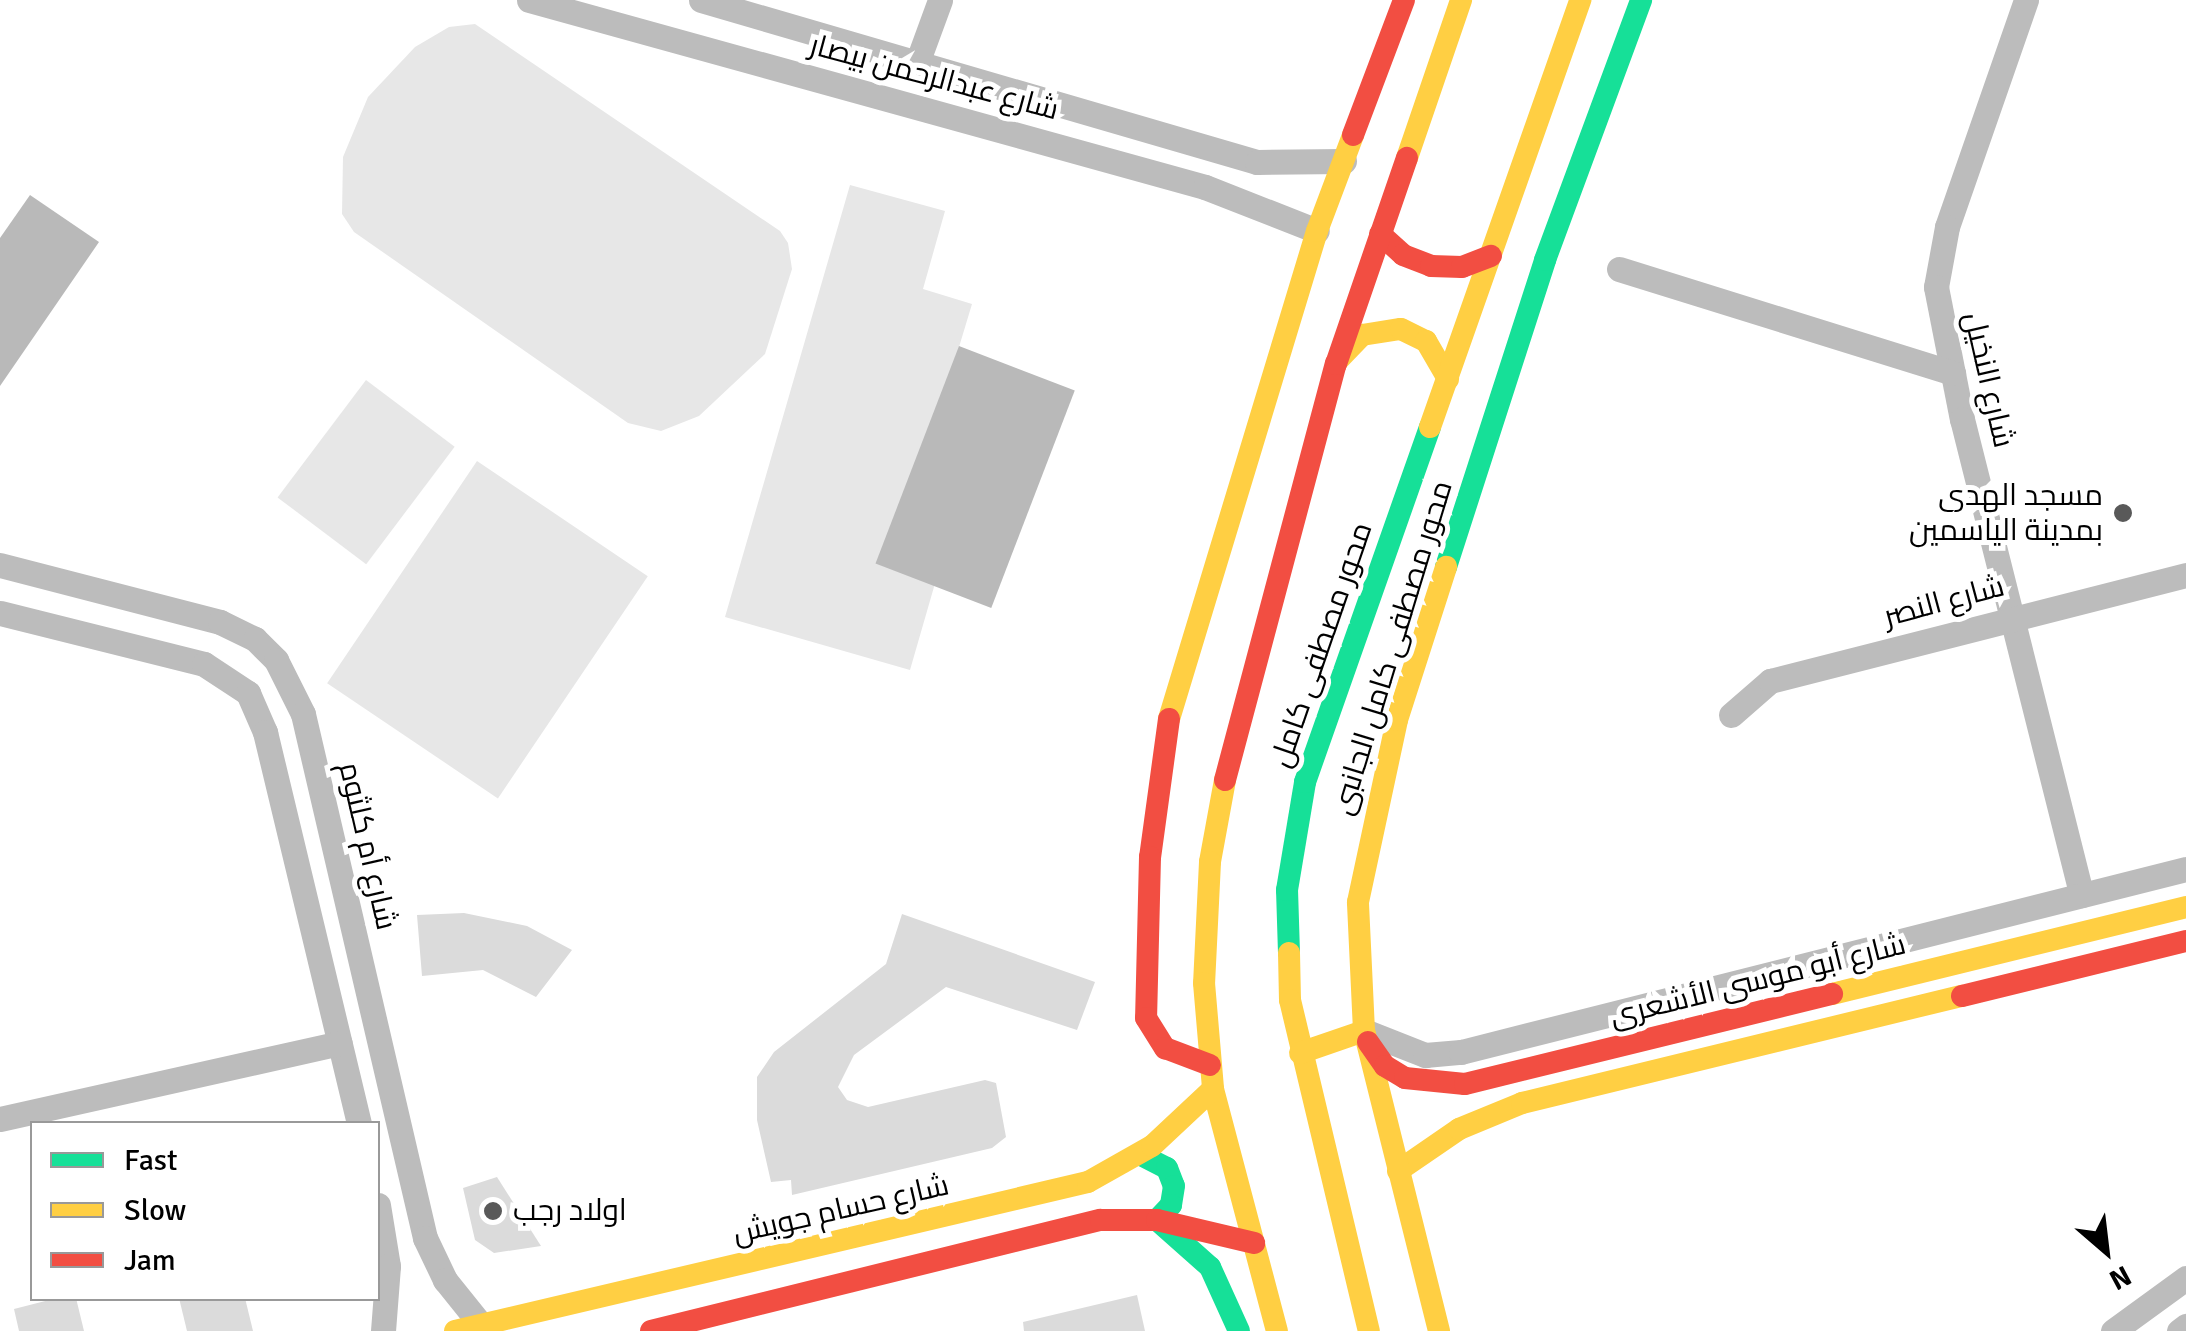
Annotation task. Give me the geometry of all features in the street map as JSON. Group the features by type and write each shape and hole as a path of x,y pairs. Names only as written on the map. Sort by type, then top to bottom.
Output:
{"street":[{"name":"شارع عبدالرحمن بيصار","path":"529,0 1205,187 1317,231"},
{"name":"شارع عبدالرحمن بيصار","path":"701,0 1257,162 1344,161"},
{"path":"917,64 940,0"},
{"path":"1210,1064 1164,1048 1146,1018 1158,792 1187,648 1317,231 1404,0"},
{"name":"محور مصطفى كامل","path":"1272,1325 1254,1242 1212,1089 1204,944 1219,800 1336,364 1461,0"},
{"name":"محور مصطفى كامل","path":"1368,1331 1300,1053 1286,945 1286,890 1305,782 1580,0"},
{"name":"محور مصطفى كامل الجانبى","path":"1439,1331 1364,1032 1358,902 1381,772 1545,260 1641,0"},
{"name":"شارع النخيل","path":"2026,0 1938,260 1938,312 2082,895"},
{"path":"1380,234 1403,254 1431,266 1462,267 1491,256"},
{"path":"1619,270 1952,373"},
{"path":"1336,364 1362,335 1401,329 1426,341 1448,379"},
{"name":"شارع أم كلثوم","path":"0,566 220,622 256,639 284,672 303,714 425,1238 446,1280 482,1326"},
{"name":"شارع النصر","path":"1730,715 1770,681 2186,575"},
{"path":"0,613 204,664 230,677 248,693 262,722 357,1121"},
{"path":"296,873 338,861"},
{"path":"1300,1053 1364,1032 1440,1056 2186,870"},
{"name":"شارع أبو موسى الأشعرى","path":"1364,1032 1377,1058 1395,1073 1464,1084 2186,907"},
{"name":"شارع أبو موسى الأشعرى","path":"1398,1171 1460,1129 1522,1103 2186,941"},
{"path":"0,1118 340,1042"},
{"name":"شارع حسام جويش","path":"455,1331 1088,1182 1141,1154 1212,1089"},
{"path":"1141,1154 1160,1161 1174,1186 1170,1205 1157,1220"},
{"path":"380,1217 388,1266 383,1331"},
{"path":"651,1331 1100,1220 1157,1220 1254,1242"},
{"path":"1157,1220 1210,1267 1238,1331"},
{"path":"822,1244 834,1287"},
{"path":"2113,1331 2186,1278"},
{"path":"2179,1331 2186,1326"}],"shaded area":[{"path":"475,24 780,231 788,243 792,269 765,354 699,416 661,431 628,423 354,232 342,214 343,157 368,97 415,47 449,27"},
{"path":"850,185 945,211 923,289 972,304 892,569 936,580 910,670 725,617"},
{"path":"30,195 99,242 0,386 0,238"},
{"path":"959,346 1075,390 991,608 876,564"},
{"path":"366,380 455,447 366,564 278,497"},
{"path":"477,461 648,576 498,798 327,683"}],"building":[{"path":"464,913 527,926 572,950 536,997 483,970 422,976 417,915"},
{"path":"902,914 1095,982 1077,1030 946,987 854,1055 838,1087 847,1100 868,1107 985,1080 996,1083 1006,1137 992,1148 792,1195 791,1180 771,1182 757,1120 757,1077 774,1052 886,964"},
{"name":"اولاد رجب","path":"497,1177 541,1246 494,1253 475,1240 463,1188"},
{"path":"1137,1295 1145,1331 1024,1331 1023,1322"},
{"path":"45,1301 77,1301 84,1331 19,1331 14,1309"},
{"path":"180,1301 246,1301 253,1331 187,1331"}],"traffic: fast":[{"path":"1446,567 1545,260 1641,0"},
{"path":"1289,953 1287,890 1305,782 1430,427"},
{"path":"1141,1155 1167,1168 1174,1186 1171,1205 1157,1220 1210,1267 1239,1331"}],"traffic: slow":[{"path":"1407,158 1461,0"},
{"path":"1430,427 1580,0"},
{"path":"1169,719 1317,231 1353,135"},
{"path":"1338,360 1362,335 1401,329 1426,341 1448,379"},
{"path":"1439,1331 1364,1031 1358,902 1397,720 1446,567"},
{"path":"1225,780 1210,862 1204,983 1213,1089 1277,1331"},
{"path":"1832,994 2186,907"},
{"path":"1289,953 1290,1000 1369,1331"},
{"path":"1398,1171 1459,1129 1522,1103 1962,996"},
{"path":"1300,1053 1364,1031"},
{"path":"455,1331 1088,1182 1152,1146 1213,1089"}],"traffic: jam":[{"path":"1353,135 1404,0"},
{"path":"1225,780 1336,364 1407,158"},
{"path":"1380,234 1403,255 1431,266 1462,267 1491,256"},
{"path":"1169,719 1150,857 1146,1018 1165,1048 1210,1065"},
{"path":"1962,996 2186,941"},
{"path":"1368,1042 1385,1066 1405,1078 1465,1084 1832,994"},
{"path":"651,1331 1101,1220 1157,1220 1254,1243"}],"place":[{"name":"مسجد الهدى بمدينة الياسمين","path":"2123,513"},
{"name":"اولاد رجب","path":"493,1211"}]}
